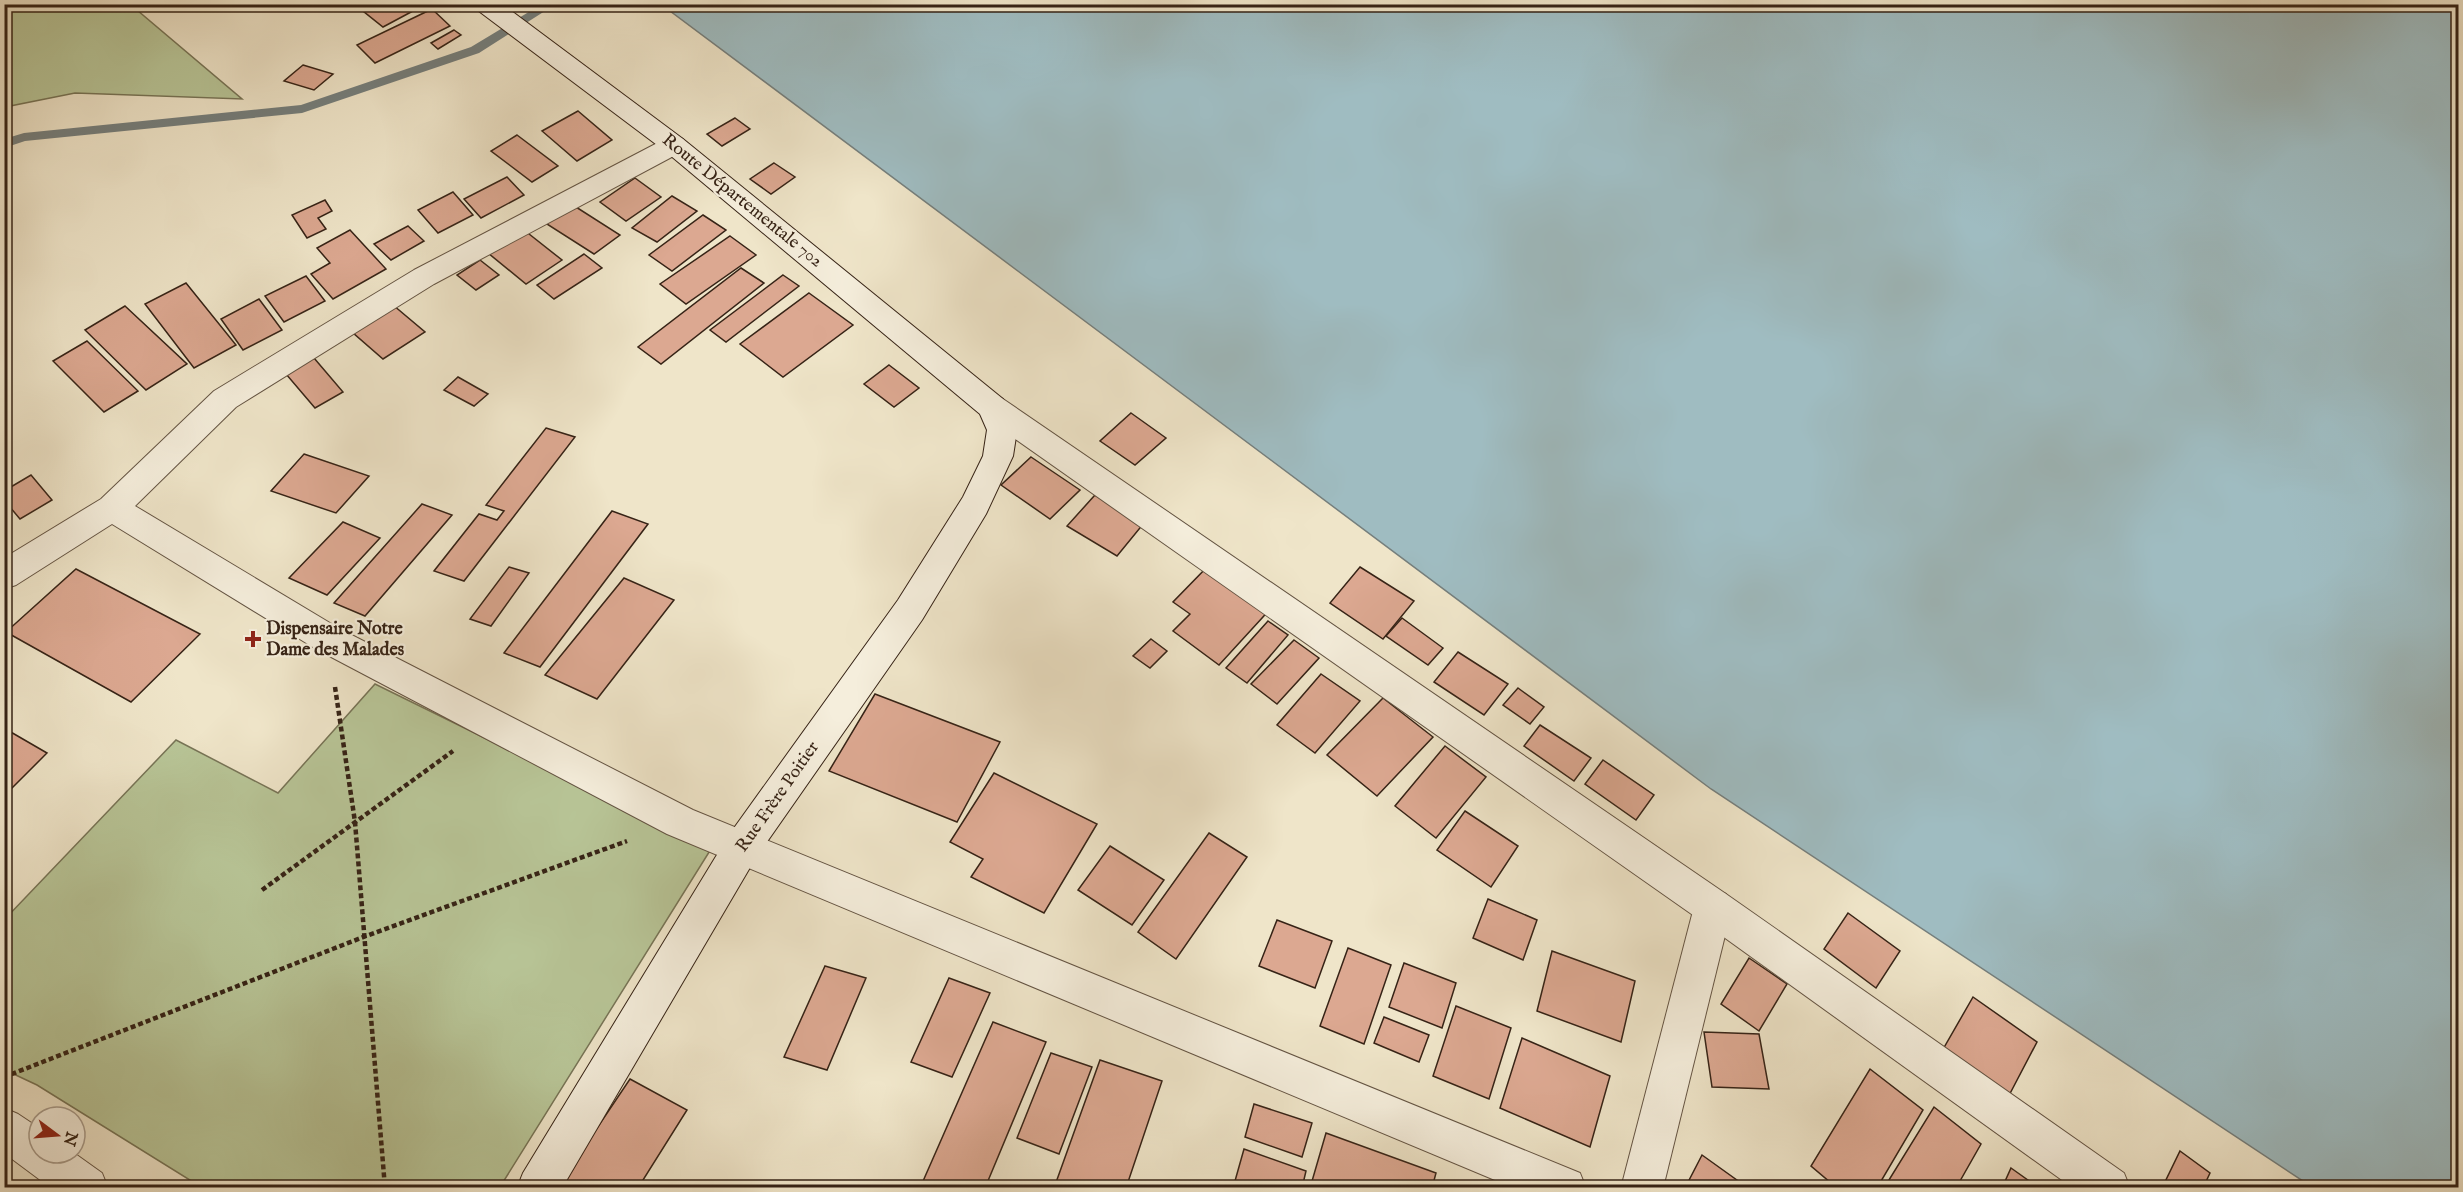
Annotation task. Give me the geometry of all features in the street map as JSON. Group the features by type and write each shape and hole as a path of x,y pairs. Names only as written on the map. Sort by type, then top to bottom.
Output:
{"street":[{"name":"Route Départementale 702","path":"487,5 674,145 992,407 1713,907 2109,1188"},
{"path":"4,576 112,508 225,399 424,277 674,145"},
{"name":"Rue Frère Poitier","path":"538,1188 742,847 910,610 975,505 1000,447 1002,430 992,407"},
{"path":"112,508 328,639 680,822 1565,1188"},
{"path":"1642,1188 1713,907"},
{"path":"4,1128 87,1188"}],"path":[{"path":"328,639 355,822 385,1188"},
{"path":"262,890 490,724"},
{"path":"4,1077 366,936 680,822"}],"green space":[{"path":"5,4 131,5 242,99 75,93 5,107"},
{"path":"375,684 711,849 500,1187 201,1187 87,1116 87,1105 69,1105 37,1085 5,1070 4,920 176,740 278,793"}],"water":[{"path":"662,5 2458,5 2458,1187 2312,1187 1711,789"}],"building":[{"path":"376,4 426,4 383,27 363,11"},
{"path":"432,9 450,26 375,63 357,45"},
{"path":"454,30 461,35 438,49 431,43"},
{"path":"303,65 333,74 314,90 284,81"},
{"path":"578,111 612,140 577,161 542,131"},
{"path":"735,118 750,129 722,146 707,134"},
{"path":"517,135 558,166 532,182 491,151"},
{"path":"774,163 795,177 771,194 750,179"},
{"path":"507,177 524,195 481,218 464,199"},
{"path":"635,178 661,197 626,221 600,202"},
{"path":"453,192 473,215 438,233 418,210"},
{"path":"672,196 697,211 657,242 632,228"},
{"path":"325,200 332,211 318,218 326,229 307,238 292,215"},
{"path":"565,200 620,235 594,254 539,219"},
{"path":"703,215 726,230 672,271 649,255"},
{"path":"408,226 424,241 391,260 374,244"},
{"path":"350,230 386,269 333,299 311,274 330,263 317,248"},
{"path":"524,230 562,260 526,284 488,253"},
{"path":"730,236 756,255 686,304 660,284"},
{"path":"584,254 602,268 554,299 537,285"},
{"path":"480,260 499,275 476,290 457,275"},
{"path":"741,268 764,283 661,364 638,347"},
{"path":"783,275 799,286 726,342 710,330"},
{"path":"306,276 325,301 284,322 265,296"},
{"path":"186,283 236,345 194,368 145,304"},
{"path":"809,293 853,325 783,377 740,344"},
{"path":"259,299 282,330 243,350 221,319"},
{"path":"393,305 425,332 383,359 352,332"},
{"path":"125,306 187,364 146,390 85,330"},
{"path":"87,341 138,391 104,412 53,361"},
{"path":"314,358 343,392 315,408 286,374"},
{"path":"889,365 919,388 894,407 864,384"},
{"path":"458,377 488,394 474,406 444,390"},
{"path":"1131,413 1166,438 1135,465 1100,441"},
{"path":"546,428 575,437 464,581 434,571 479,514 497,520 504,511 486,505"},
{"path":"304,454 369,476 336,513 271,491"},
{"path":"1031,457 1080,490 1050,519 1001,485"},
{"path":"31,475 52,500 20,519 4,500 4,491"},
{"path":"1095,495 1144,523 1117,556 1067,526"},
{"path":"422,504 452,515 365,616 334,603"},
{"path":"612,511 648,524 540,667 504,653"},
{"path":"343,522 380,538 327,595 289,578"},
{"path":"1211,563 1273,606 1219,665 1173,631 1190,614 1173,602"},
{"path":"509,567 529,573 491,626 470,619"},
{"path":"1360,567 1414,601 1383,639 1330,603"},
{"path":"76,569 200,634 131,702 6,632"},
{"path":"624,578 674,600 597,699 545,675"},
{"path":"1402,618 1443,648 1428,665 1386,636"},
{"path":"1268,621 1288,635 1247,683 1226,668"},
{"path":"1151,639 1167,651 1150,668 1133,656"},
{"path":"1294,640 1319,658 1277,704 1251,684"},
{"path":"1458,652 1508,684 1484,715 1434,682"},
{"path":"1321,674 1360,701 1315,753 1277,725"},
{"path":"1518,688 1544,707 1530,724 1503,705"},
{"path":"875,694 1000,742 957,822 829,771"},
{"path":"1383,698 1433,737 1377,796 1327,755"},
{"path":"1540,725 1591,758 1574,781 1524,746"},
{"path":"9,731 47,753 4,796 4,736"},
{"path":"1445,746 1486,777 1436,838 1395,806"},
{"path":"1603,760 1654,795 1636,820 1585,784"},
{"path":"994,773 1097,824 1044,913 971,877 983,859 950,842"},
{"path":"1465,811 1518,846 1491,887 1437,850"},
{"path":"1209,833 1247,857 1176,959 1138,932"},
{"path":"1110,846 1164,880 1132,925 1078,890"},
{"path":"1488,899 1537,920 1523,960 1473,938"},
{"path":"1848,913 1900,951 1876,988 1824,949"},
{"path":"1277,920 1332,941 1315,988 1259,966"},
{"path":"1348,948 1391,965 1364,1044 1320,1026"},
{"path":"1552,951 1635,981 1621,1042 1537,1011"},
{"path":"1749,958 1787,984 1759,1031 1721,1004"},
{"path":"1404,963 1456,983 1442,1028 1389,1007"},
{"path":"825,966 866,978 827,1070 784,1057"},
{"path":"949,978 990,993 952,1077 911,1062"},
{"path":"1973,997 2037,1042 2004,1105 1938,1058"},
{"path":"1456,1006 1511,1028 1489,1099 1433,1076"},
{"path":"1384,1017 1429,1035 1419,1062 1374,1043"},
{"path":"993,1022 1046,1042 985,1188 920,1188"},
{"path":"1704,1032 1759,1034 1769,1089 1712,1087"},
{"path":"1522,1038 1610,1076 1590,1147 1500,1108"},
{"path":"1051,1053 1092,1067 1059,1154 1017,1138"},
{"path":"1100,1060 1162,1081 1126,1188 1054,1188"},
{"path":"1870,1069 1923,1110 1877,1188 1837,1188 1811,1166"},
{"path":"630,1079 687,1110 638,1188 576,1188 562,1180"},
{"path":"1254,1104 1312,1123 1302,1157 1245,1137"},
{"path":"1934,1107 1981,1144 1956,1188 1884,1188"},
{"path":"1326,1133 1436,1173 1432,1188 1310,1188"},
{"path":"1244,1149 1306,1171 1302,1188 1233,1188"},
{"path":"2180,1151 2210,1173 2203,1188 2162,1188"},
{"path":"1702,1155 1748,1188 1685,1188"},
{"path":"2011,1168 2039,1188 2002,1188"}],"waterway":[{"path":"4,144 24,137 302,109 475,50 551,4"}],"place":[{"name":"Dispensaire Notre Dame des Malades","path":"253,639"}]}
